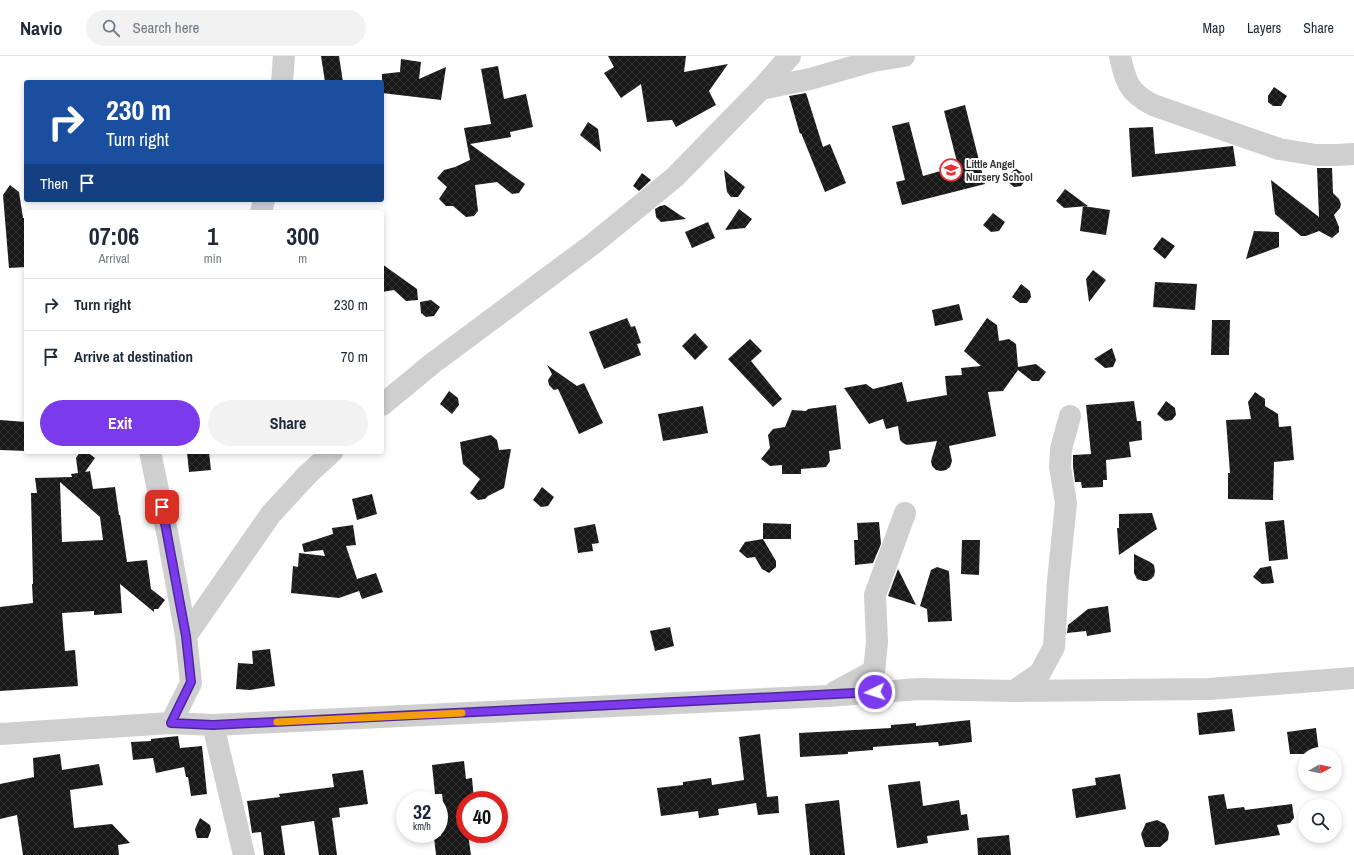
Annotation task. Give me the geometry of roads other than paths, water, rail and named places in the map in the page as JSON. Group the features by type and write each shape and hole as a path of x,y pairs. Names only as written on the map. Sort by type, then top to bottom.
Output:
{"street":[{"path":"282,80 284,56"},
{"path":"384,404 433,364 593,244 674,177 761,89 790,56"},
{"path":"761,89 810,79 872,61 904,56"},
{"path":"1120,56 1130,88 1140,99 1153,105 1279,148 1316,155 1353,154"},
{"path":"1014,691 1040,673 1054,647 1058,581 1066,503 1060,467 1061,449 1070,416"},
{"path":"150,454 168,537 186,636 191,682 171,723"},
{"path":"186,636 271,514 307,475 330,454"},
{"path":"828,696 874,671 877,642 875,595 905,513"},
{"path":"0,734 171,723 213,725 828,696 919,689 1014,691 1209,689 1354,678"},
{"path":"213,725 244,855"}],"place":[{"name":"Little Angel Nursery School","path":"951,170"}]}
